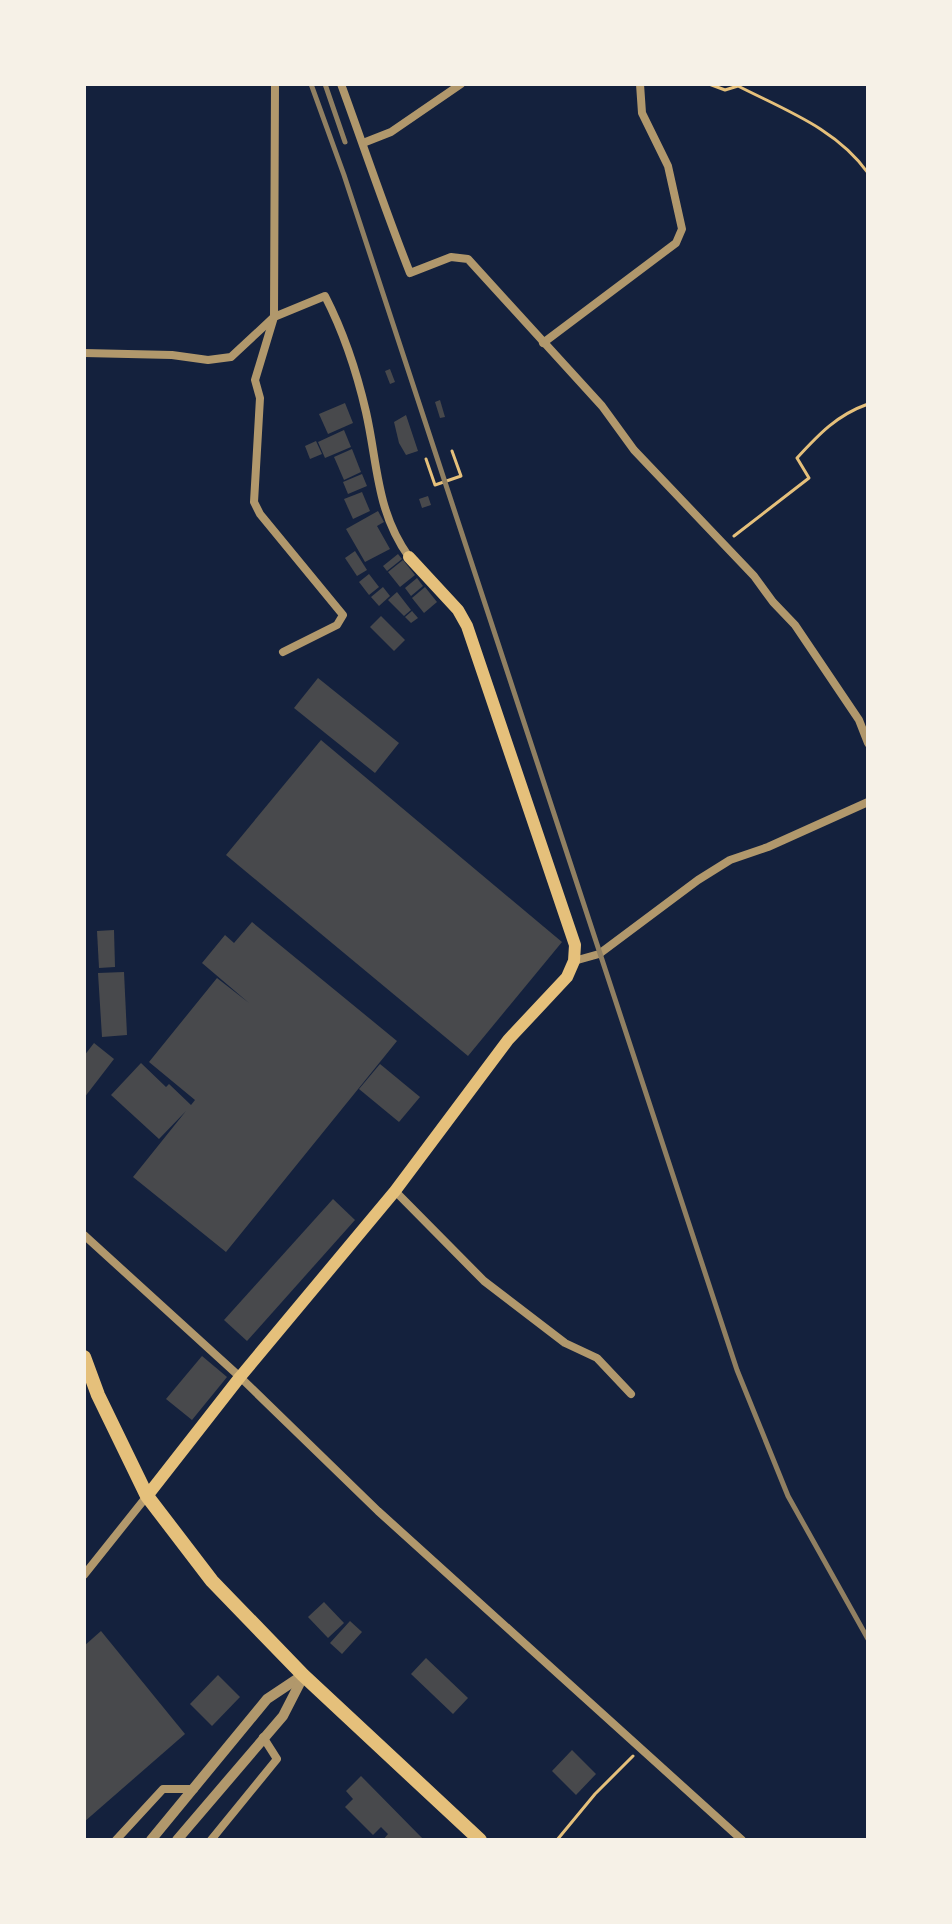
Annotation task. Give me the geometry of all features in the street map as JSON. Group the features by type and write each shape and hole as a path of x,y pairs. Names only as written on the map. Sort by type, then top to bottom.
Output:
{"highway":[{"path":"84,1357 98,1395 147,1496 212,1581 303,1675 480,1840"}],"main road":[{"path":"147,1496 240,1377 395,1191 490,1063 567,977 574,961 575,945 571,931 467,626 458,610 409,557"}],"street":[{"path":"275,84 274,317 255,380 260,398 254,502 260,514 343,615 337,625 283,652"},
{"path":"341,84 372,176 410,273 451,257 468,259 602,406 634,450 724,544 795,625 859,720 868,743"},
{"path":"363,143 391,132 461,84"},
{"path":"543,343 676,243 682,229 668,166 642,113 640,84"},
{"path":"84,353 172,355 208,360 231,357 274,317 325,296 334,313 365,409 388,521 409,557"},
{"path":"574,961 599,954 698,880 730,860 768,847 868,802"},
{"path":"395,1191 484,1281 565,1343 597,1358 631,1394"},
{"path":"84,1235 240,1377 378,1511 742,1840"},
{"path":"84,1575 147,1496"},
{"path":"177,1840 283,1716 303,1675"},
{"path":"151,1840 267,1699 303,1675"},
{"path":"211,1840 277,1759 263,1737"},
{"path":"116,1840 163,1789 194,1789"}],"path":[{"path":"709,84 725,90 738,86 812,123 854,153 868,173"},
{"path":"724,544 809,478 797,458 824,428 847,412 868,404"},
{"path":"426,459 435,485 461,476 452,451"},
{"path":"557,1840 595,1794 641,1748"}],"building":[{"path":"390,369 395,382 390,384 385,371"},
{"path":"440,400 445,417 440,418 435,402"},
{"path":"345,403 353,423 328,434 319,414"},
{"path":"406,415 418,451 406,455 399,443 394,422"},
{"path":"344,430 351,447 325,458 318,442"},
{"path":"316,441 322,454 310,459 305,446"},
{"path":"352,449 361,472 344,480 334,457"},
{"path":"362,474 367,486 348,494 343,482"},
{"path":"362,492 370,511 353,519 344,499"},
{"path":"428,496 431,505 422,508 419,499"},
{"path":"378,511 384,522 377,526 390,549 365,562 346,529"},
{"path":"355,551 367,570 357,576 345,558"},
{"path":"398,554 402,559 387,571 383,566"},
{"path":"403,560 415,575 400,587 388,572"},
{"path":"369,574 379,587 369,595 359,582"},
{"path":"417,578 423,586 411,596 405,588"},
{"path":"383,587 390,596 379,606 371,597"},
{"path":"425,587 437,602 424,613 412,598"},
{"path":"397,592 411,610 404,616 388,600"},
{"path":"412,611 418,618 411,623 405,617"},
{"path":"381,616 405,640 394,651 370,627"},
{"path":"318,678 399,743 375,773 294,708"},
{"path":"321,740 562,942 468,1056 226,855"},
{"path":"252,922 397,1041 226,1252 133,1177 186,1111 159,1139 111,1095 141,1063 191,1105 195,1100 149,1062 217,978 249,1003 202,963 225,935 234,943"},
{"path":"114,930 115,967 99,968 97,931"},
{"path":"124,972 127,1035 102,1037 98,973"},
{"path":"94,1043 114,1059 84,1098 84,1056"},
{"path":"380,1064 420,1097 399,1122 359,1089"},
{"path":"333,1199 355,1220 247,1341 224,1320"},
{"path":"202,1356 227,1377 192,1420 166,1399"},
{"path":"324,1602 344,1623 328,1638 308,1617"},
{"path":"350,1621 362,1632 342,1654 330,1643"},
{"path":"101,1631 185,1734 84,1822 84,1646"},
{"path":"426,1658 468,1698 453,1714 411,1674"},
{"path":"218,1675 240,1697 212,1726 190,1704"},
{"path":"572,1750 596,1774 576,1795 552,1771"},
{"path":"361,1776 424,1840 383,1840 388,1834 381,1827 373,1835 345,1807 353,1799 346,1791"}],"railway":[{"path":"311,84 344,175 737,1370 788,1496 868,1639"},
{"path":"325,84 345,142"}]}
